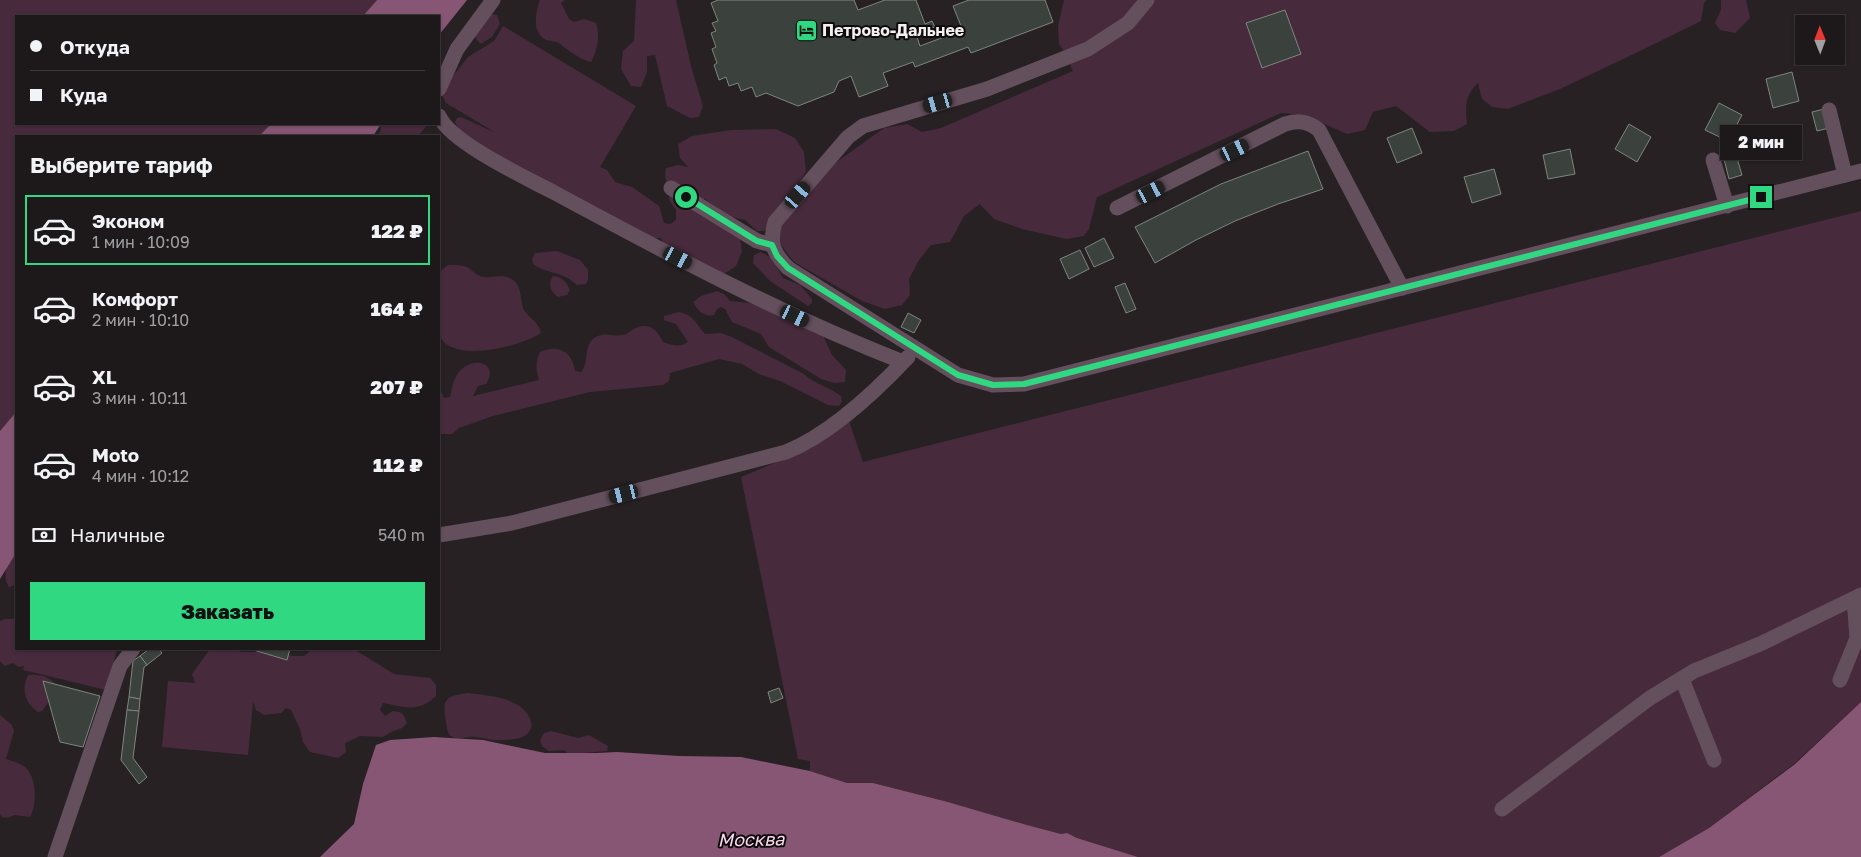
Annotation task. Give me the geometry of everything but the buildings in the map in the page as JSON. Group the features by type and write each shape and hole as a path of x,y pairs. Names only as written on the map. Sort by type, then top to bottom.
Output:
{"street":[{"path":"440,87 457,49 493,0"},
{"path":"1147,0 1128,23 1088,49 987,89 863,126 848,137 775,222 772,245 777,256 788,268 958,375 993,385 1024,384 1861,171"},
{"path":"1829,110 1845,175"},
{"path":"440,117 452,132 487,156 631,234 841,338 902,362"},
{"path":"1117,208 1286,124 1297,120 1310,123 1319,130 1402,288"},
{"path":"1712,160 1727,206"},
{"path":"671,188 757,241 772,245"},
{"path":"440,536 512,523 803,446 868,399 915,349"},
{"path":"1502,809 1650,698 1694,671 1760,644 1857,597 1857,638 1840,680"},
{"path":"55,857 120,666 133,650"},
{"path":"1682,679 1714,760"}],"shaded area":[{"path":"0,0 377,0 364,15 15,15 15,125 270,125 260,135 15,135 15,413 0,431"},
{"path":"540,0 565,0 561,3 569,19 574,22 584,19 596,23 598,42 591,62 578,57 558,43 548,41 541,36 536,27 537,10"},
{"path":"636,0 676,0 691,66 703,106 699,117 690,118 667,106 655,55 647,56 647,72 641,87 631,86 621,69 623,51 634,41"},
{"path":"1064,0 1707,0 1704,3 1701,21 1560,89 1508,109 1492,107 1482,99 1478,83 1468,97 1467,124 1454,131 1430,132 1396,106 1373,112 1365,130 1347,134 1304,115 1281,113 1097,197 1089,229 1084,236 1067,239 1022,229 994,219 980,204 964,216 950,242 931,245 919,260 909,279 910,295 902,305 885,309 862,301 794,262 777,240 780,223 820,174 884,128 907,124 922,132 941,128 1073,71 1059,44 1058,26"},
{"path":"1721,0 1746,0 1750,18 1735,33 1720,30 1715,23 1721,10"},
{"path":"487,15 497,15 500,24 492,37 481,44 474,34"},
{"path":"503,26 636,106 600,167 607,170 615,182 632,187 659,206 664,223 670,224 676,220 676,210 669,200 665,176 666,168 678,165 688,167 680,158 678,144 692,136 731,130 776,129 795,138 804,152 806,171 785,206 764,231 757,231 745,220 728,216 705,199 700,199 740,239 742,251 736,266 724,274 665,246 661,238 651,238 488,152 458,128 455,122 457,118 461,117 496,133 446,103 441,94 445,81 454,75 468,57 494,41"},
{"path":"380,125 427,125 419,135 378,135 381,130"},
{"path":"1861,211 1861,702 1795,763 1709,828 1659,857 1138,857 1077,838 1067,833 1061,834 948,802 873,783 847,783 810,771 810,761 798,759 741,477 811,448 849,421 863,462"},
{"path":"557,251 580,260 588,270 586,284 577,285 566,277 544,270 533,264 532,259 535,253"},
{"path":"761,252 772,258 783,278 800,285 812,299 812,303 808,306 770,281 753,263 754,255"},
{"path":"448,265 460,265 483,277 503,276 510,278 516,283 523,308 527,315 538,325 541,333 519,343 489,350 459,350 448,345 440,337 440,271"},
{"path":"553,276 559,277 566,282 570,290 567,295 558,297 553,293 550,285"},
{"path":"717,291 724,294 730,301 751,303 822,333 832,355 846,370 845,382 834,383 821,379 769,347 761,334 732,322 725,309 721,307 717,309 714,315 702,313 693,302 701,296"},
{"path":"679,312 684,314 692,318 705,334 721,333 732,337 837,393 841,396 842,401 839,406 828,405 780,381 759,374 742,364 719,359 670,373 669,381 663,385 590,392 493,416 459,428 452,434 440,434 440,388 444,398 450,397 454,381 465,366 480,363 486,365 489,369 490,376 486,384 478,386 473,396 539,380 537,359 540,352 547,350 558,349 563,351 571,358 575,371 581,372 590,343 595,337 624,335 636,328 645,326 656,331 663,342 682,345 688,342 676,324 664,320 664,316"},
{"path":"15,537 15,585 9,587 6,568"},
{"path":"15,619 15,650 117,650 106,690 23,670 24,666 19,667 13,663 5,666 0,661 0,621"},
{"path":"209,650 274,652 304,656 312,650 352,650 394,674 430,678 436,685 436,696 417,707 383,703 380,710 385,716 393,711 399,712 404,716 407,723 402,728 383,737 360,736 345,743 346,752 338,758 310,752 303,742 300,729 291,710 286,708 281,713 264,715 256,710 253,702 248,755 162,747 168,681 195,683 192,674"},
{"path":"28,675 45,677 59,688 42,711 38,712 27,700 25,686"},
{"path":"468,693 499,698 520,706 530,718 530,731 523,737 508,740 473,737 458,739 451,736 447,728 445,704 450,697"},
{"path":"0,715 12,725 14,731 6,759 23,766 32,777 35,799 30,817 14,815 8,818 2,817 0,814"},
{"path":"551,731 578,738 589,735 608,746 607,751 582,753 580,756 570,755 564,750 549,751 542,746 540,740 544,733"}],"water":[{"path":"377,0 467,0 440,34 440,15 364,15"},
{"path":"270,125 380,125 374,135 260,135"},
{"path":"15,413 15,555 0,579 0,431"},
{"path":"1861,702 1861,857 1659,857 1709,828 1795,764"},
{"name":"Москва","path":"434,737 483,740 545,753 617,752 741,757 810,771 847,783 873,783 1061,834 1067,833 1077,838 1138,857 320,857 354,824 363,784 376,745 390,740"}],"place":[{"name":"Петрово-Дальнее","path":"806,30"}],"route":[{"path":"686,197 757,241 772,245 777,256 788,268 915,349 958,375 993,385 1024,384 1761,197"}]}
